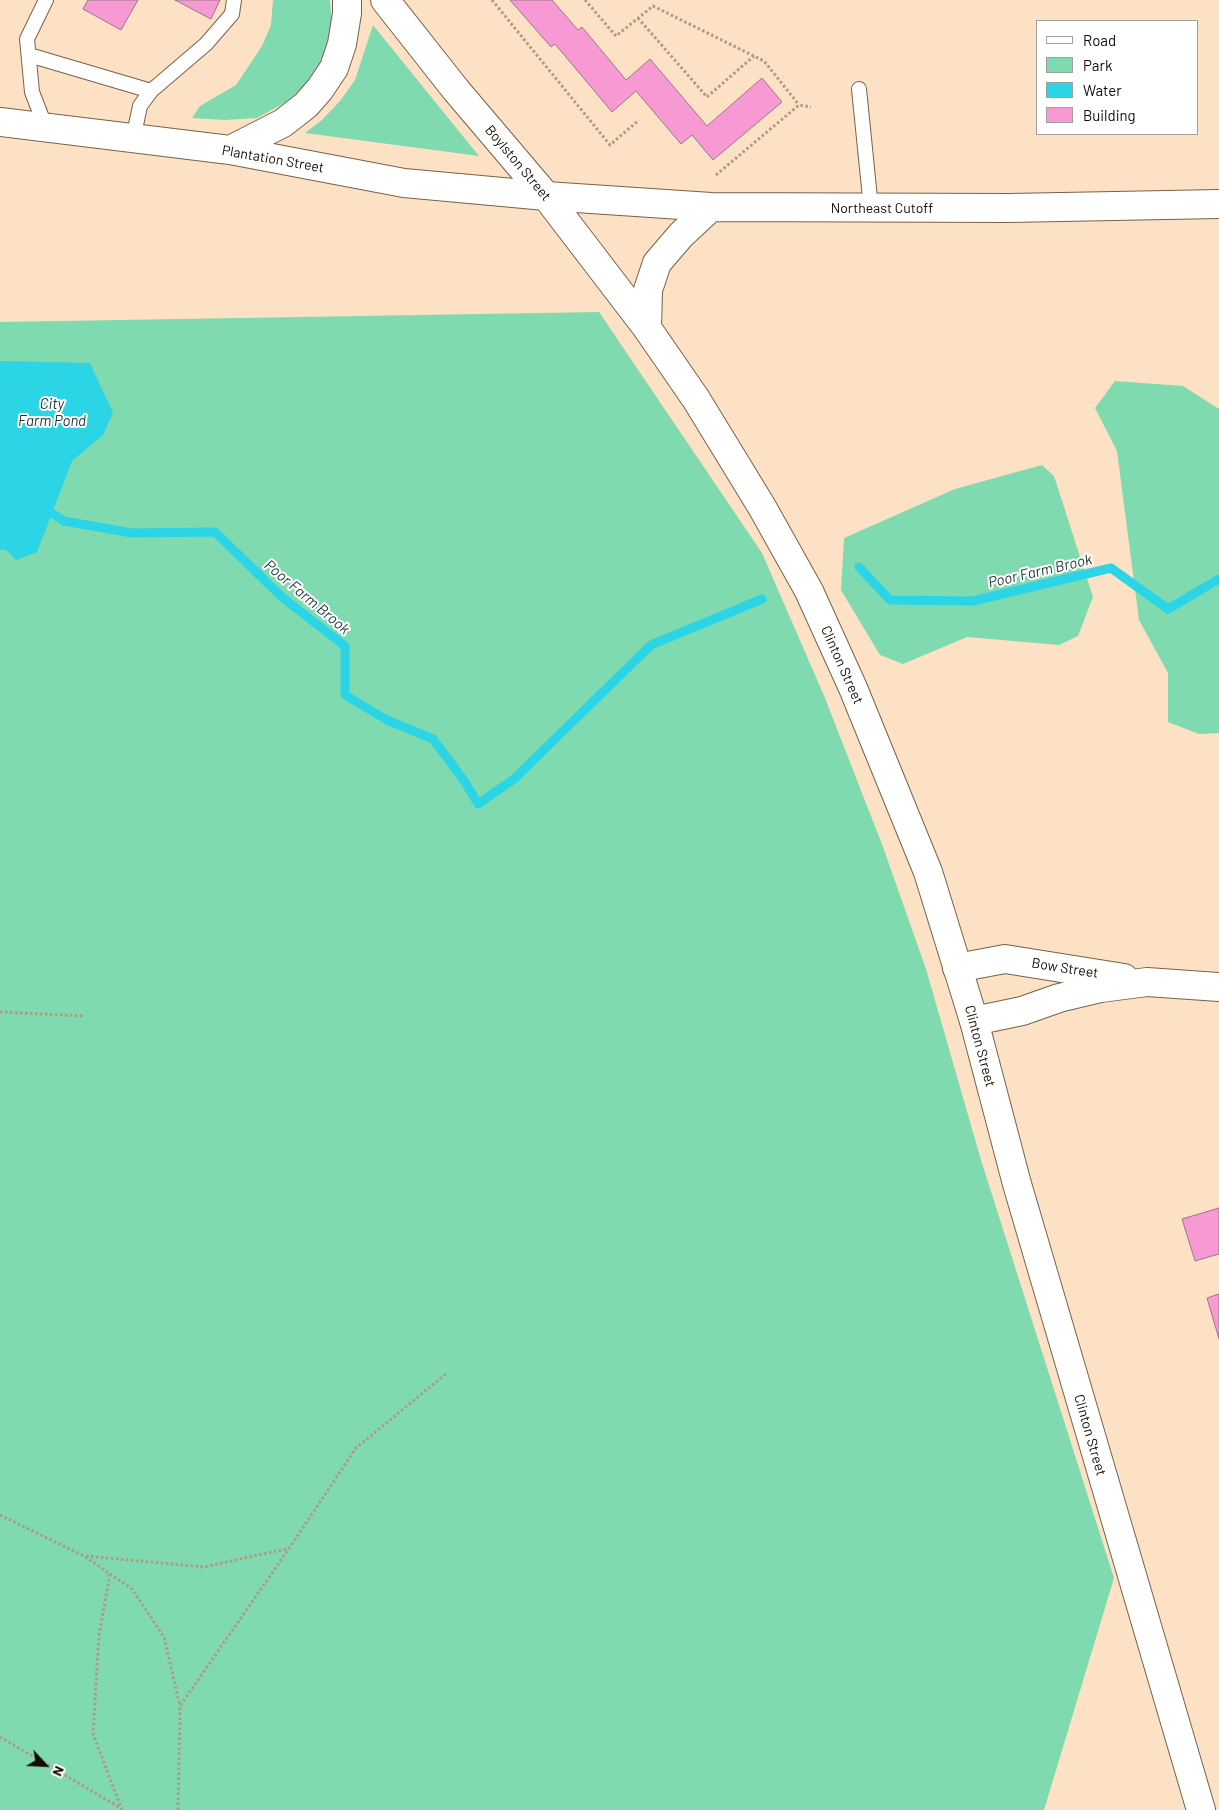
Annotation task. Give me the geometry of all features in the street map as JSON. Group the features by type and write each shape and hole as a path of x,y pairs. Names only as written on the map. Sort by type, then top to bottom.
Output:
{"main road":[{"path":"230,150 283,122 306,105 320,89 334,68 342,44 347,0"},
{"name":"Boylston Street","path":"385,0 456,90 546,196 647,328"},
{"name":"Plantation Street","path":"0,122 230,150 404,184 546,196"},
{"name":"Northeast Cutoff","path":"546,196 711,207 999,208 1219,204"},
{"path":"647,328 648,290 657,263 681,235 711,207"},
{"name":"Clinton Street","path":"647,328 696,399 762,507 809,591 854,688 928,872 974,1021 1017,1184 1201,1810"},
{"name":"Bow Street","path":"957,968 1005,959 1172,984"},
{"name":"Bow Street","path":"974,1021 1022,1012 1059,998 1101,988 1146,982 1219,988"}],"lane":[{"path":"46,0 27,40 32,92 46,128"},
{"path":"133,139 140,106 151,91 206,44 232,14 234,0"},
{"path":"29,56 151,91"},
{"path":"860,89 871,208"}],"path":[{"path":"492,0 610,146 639,120"},
{"path":"585,0 616,36 653,6 764,61 799,105 811,107"},
{"path":"638,18 707,97 754,56"},
{"path":"716,175 799,105"},
{"path":"0,1012 84,1016"},
{"path":"180,1706 356,1448 447,1373"},
{"path":"0,1515 84,1556 132,1589 164,1637 180,1706 178,1810"},
{"path":"84,1556 204,1567 290,1547"},
{"path":"110,1574 99,1635 93,1734 121,1809"},
{"path":"0,1737 121,1809"}],"green space":[{"path":"273,0 330,0 332,27 323,58 311,80 286,102 257,118 225,120 192,118 200,106 236,85 262,46 271,25"},
{"path":"373,25 479,156 305,133 322,120 340,101 355,80"},
{"path":"599,312 762,553 825,698 883,847 926,969 981,1160 1114,1578 1044,1810 0,1810 0,322"},
{"path":"1115,381 1183,386 1219,409 1219,733 1199,734 1168,722 1168,673 1139,620 1117,451 1095,408"},
{"path":"1042,465 1054,476 1093,597 1078,636 1059,645 967,637 903,664 880,655 841,590 844,538 955,489"}],"water":[{"name":"City Farm Pond","path":"0,361 90,363 113,413 103,435 72,461 37,552 16,560 6,550 0,550"}],"building":[{"path":"88,0 138,0 121,30 83,9"},
{"path":"175,0 220,0 211,19"},
{"path":"510,0 552,0 578,30 582,27 626,80 650,59 707,126 762,78 782,102 713,160 692,135 681,144 636,91 612,112 555,44 551,47"},
{"path":"1219,1208 1219,1254 1195,1261 1182,1219"},
{"path":"1219,1294 1219,1339 1207,1298"}],"waterway":[{"name":"Poor Farm Brook","path":"44,508 64,521 132,533 215,532 283,598 345,646 345,695 387,720 433,739 465,782 478,804 514,779 651,645 762,599"},
{"name":"Poor Farm Brook","path":"859,567 890,600 973,601 1111,568 1168,609 1219,579"}]}
